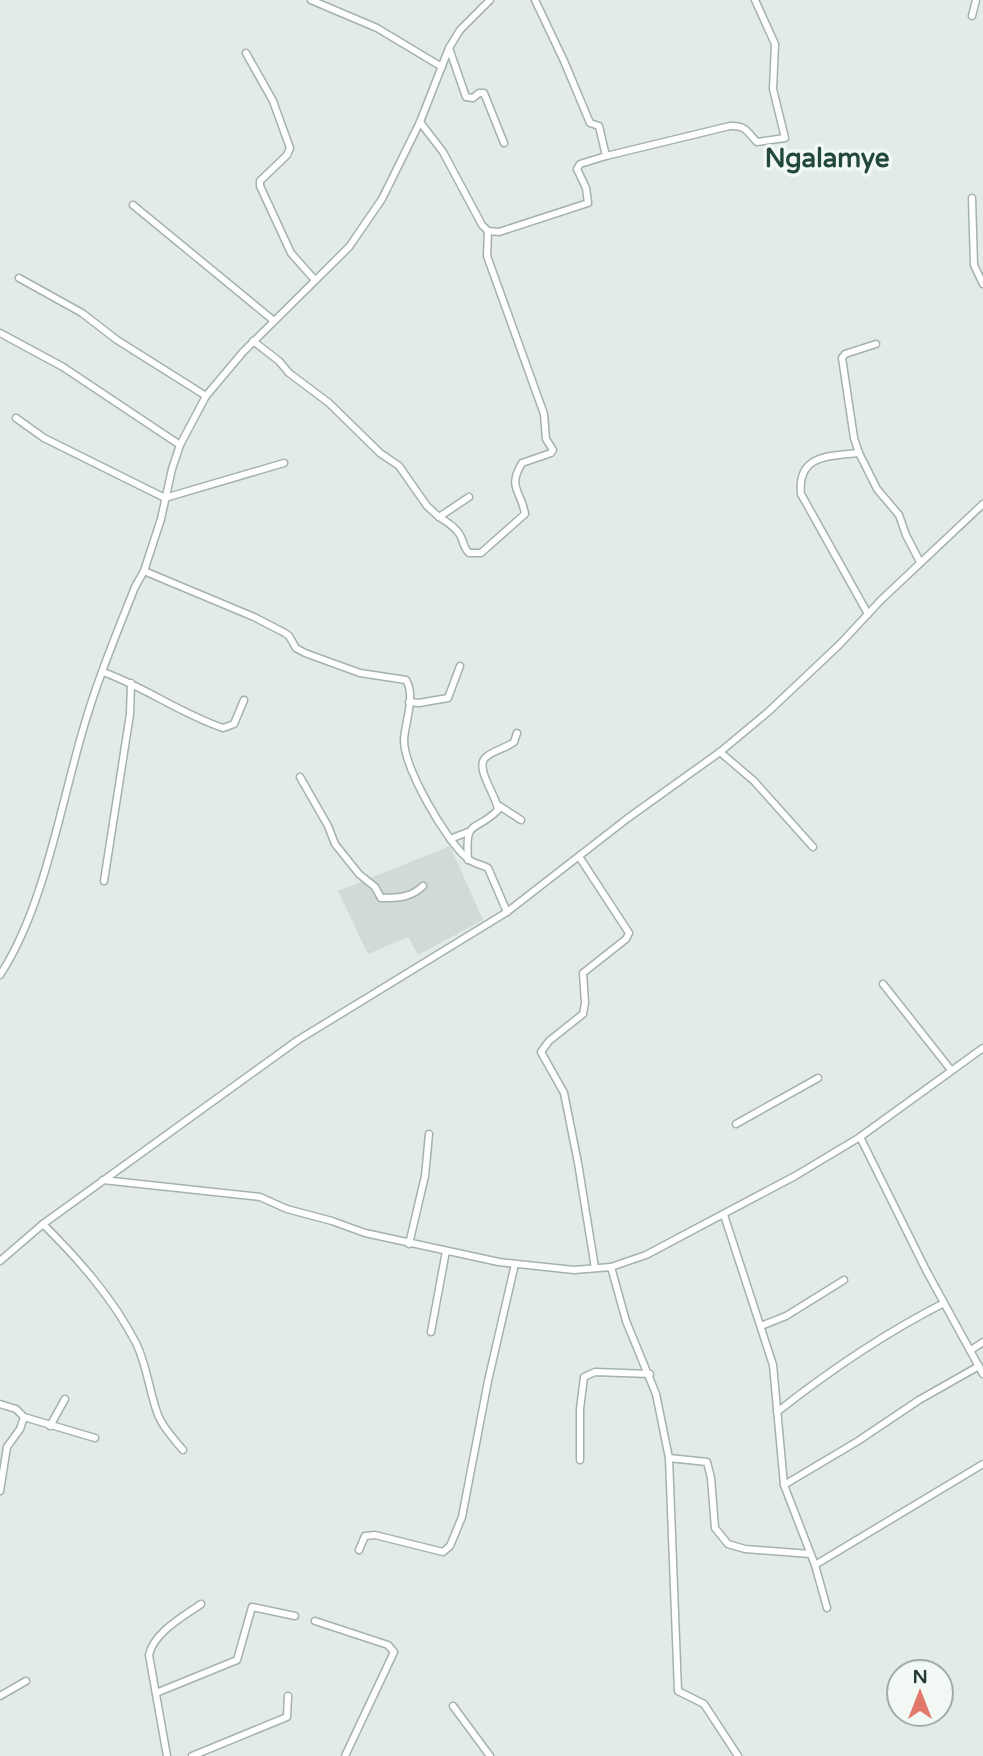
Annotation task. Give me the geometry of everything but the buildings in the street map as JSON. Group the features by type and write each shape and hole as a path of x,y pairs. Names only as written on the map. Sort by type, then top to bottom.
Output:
{"street":[{"path":"311,0 377,28 442,67"},
{"path":"0,975 24,932 54,838 82,731 135,587 144,571 180,445 206,396 253,341 349,247 382,199 420,122 449,48 460,30 490,0"},
{"path":"535,0 590,123 599,126 606,156"},
{"path":"420,122 443,152 482,225 488,231 499,232 588,202 586,188 577,169 580,164 730,126 740,125 748,129 757,142 785,138 773,89 775,44 755,0"},
{"path":"972,16 976,0"},
{"path":"449,48 466,97 473,98 484,93 504,143"},
{"path":"246,53 273,101 290,148 288,155 260,181 260,186 290,253 314,279"},
{"path":"972,198 974,265 983,284"},
{"path":"133,205 274,321"},
{"path":"253,341 329,403 380,453 399,466 427,506 454,527 468,553 481,553 525,514 515,491 514,477 522,463 553,450 546,439 544,414 486,256 488,231"},
{"path":"19,278 82,313 117,340 206,396"},
{"path":"0,333 63,368 180,445"},
{"path":"876,344 845,354 842,358 854,438 877,489 899,514 920,562"},
{"path":"16,418 44,438 165,498 284,463"},
{"path":"859,453 813,461 804,470 800,481 801,495 868,614"},
{"path":"439,517 469,497"},
{"path":"0,1261 43,1224 298,1040 507,912 580,858 628,818 720,752 839,645 920,562 983,504"},
{"path":"144,571 254,617 285,633 296,648 305,653 360,673 406,680 409,684 409,702 404,740 408,759 438,822 468,860 488,868 507,912"},
{"path":"409,702 437,702 447,698 460,666"},
{"path":"103,672 223,729 234,724 244,699"},
{"path":"104,881 130,714 131,683"},
{"path":"450,839 468,832 498,810 482,764 494,752 514,742 517,733"},
{"path":"720,752 754,781 813,847"},
{"path":"300,777 328,826 335,844 359,874 375,887 381,898 415,894 423,886"},
{"path":"498,805 522,820"},
{"path":"468,832 468,860"},
{"path":"580,858 629,933 626,939 583,973 583,1014 549,1041 541,1052 564,1093 595,1268"},
{"path":"883,984 951,1070"},
{"path":"103,1180 260,1197 365,1234 515,1264 574,1270 611,1267 646,1255 860,1137 982,1050"},
{"path":"736,1125 818,1078"},
{"path":"409,1244 425,1176 429,1134"},
{"path":"860,1137 983,1374"},
{"path":"724,1214 773,1365 784,1485 815,1565 827,1608"},
{"path":"43,1224 83,1265 116,1309 137,1345 158,1415 183,1450"},
{"path":"431,1332 446,1251"},
{"path":"359,1550 365,1536 375,1535 443,1552 450,1546 462,1517 488,1381 515,1264"},
{"path":"611,1267 626,1321 650,1374 662,1416 668,1458 678,1692 704,1704 737,1756"},
{"path":"761,1326 786,1316 844,1280"},
{"path":"777,1412 848,1360 911,1320 944,1303"},
{"path":"971,1350 983,1342"},
{"path":"784,1485 858,1441 919,1400 979,1366"},
{"path":"580,1460 580,1409 584,1377 595,1372 650,1374"},
{"path":"50,1426 65,1399"},
{"path":"0,1405 16,1409 24,1417 95,1438"},
{"path":"0,1491 7,1447 20,1429 24,1417"},
{"path":"668,1458 707,1462 715,1528 728,1544 745,1549 810,1554"},
{"path":"815,1565 983,1464"},
{"path":"167,1756 149,1654 151,1646 167,1629 201,1604"},
{"path":"156,1693 237,1660 252,1607 295,1616"},
{"path":"315,1621 388,1645 394,1652 345,1756"},
{"path":"0,1696 26,1681"},
{"path":"192,1756 287,1717 288,1696"},
{"path":"453,1706 490,1756"}],"shaded area":[{"path":"450,846 483,920 418,955 408,937 368,954 338,891"}],"district":[{"name":"Ngalamye","path":"827,158"}]}
